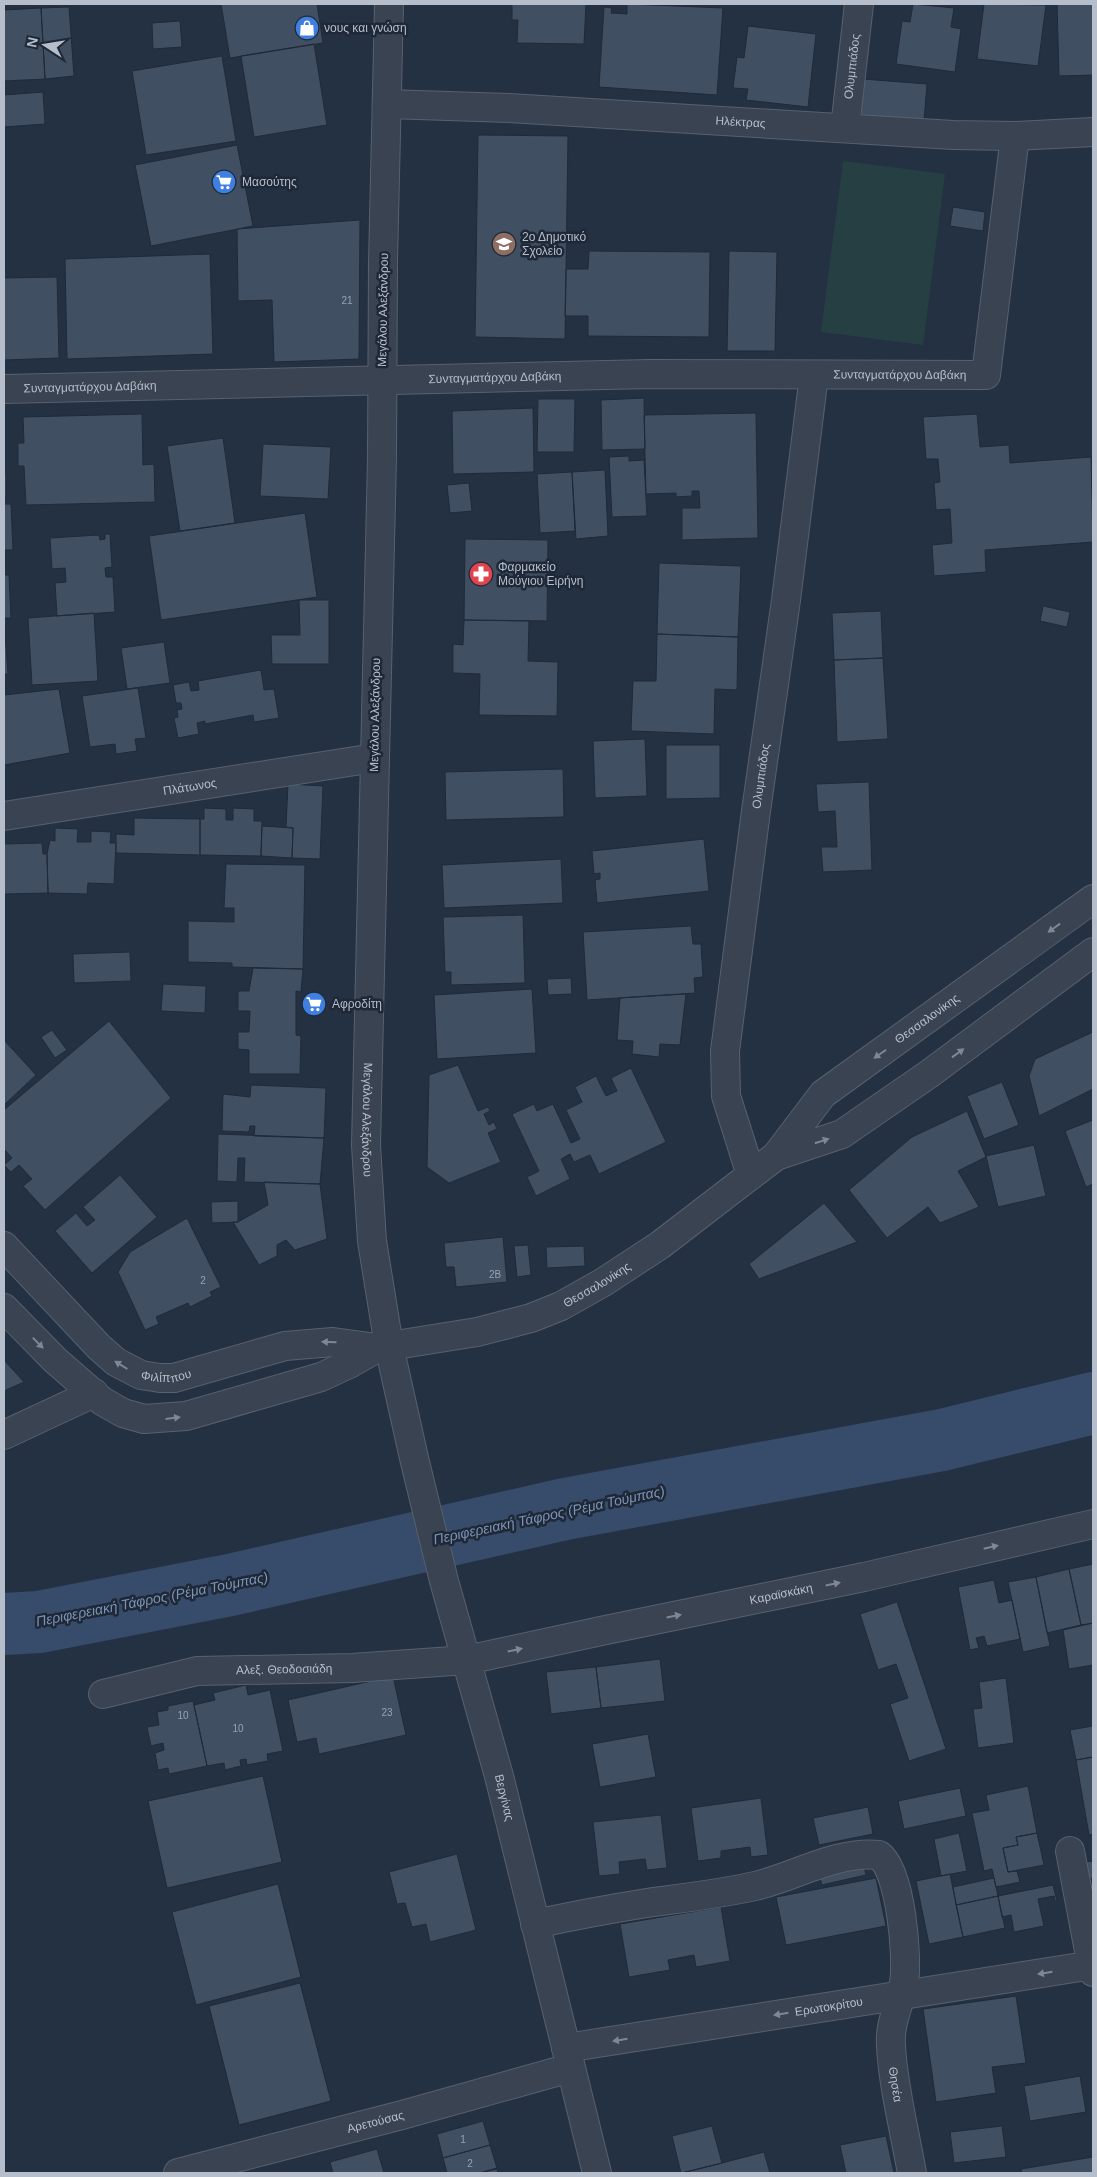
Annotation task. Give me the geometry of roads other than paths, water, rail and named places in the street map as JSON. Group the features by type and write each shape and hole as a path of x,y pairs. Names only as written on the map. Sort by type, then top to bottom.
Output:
{"street":[{"name":"Μεγάλου Αλεξάνδρου","path":"389,4 366,1173 383,1347 407,1423"},
{"name":"Ολυμπιάδος","path":"845,128 859,4"},
{"name":"Ηλέκτρας","path":"387,104 510,108 953,135 1015,136 1093,132"},
{"name":"Συνταγματάρχου Δαβάκη","path":"4,389 640,374 986,375 1015,136"},
{"name":"Ολυμπιάδος","path":"751,1175 726,1096 726,1051 814,375"},
{"name":"Πλάτωνος","path":"4,816 374,758"},
{"name":"Θεσσαλονίκης","path":"383,1347 452,1337 511,1324 561,1306 602,1283 660,1246 776,1156 823,1094 1093,899"},
{"name":"Θεσσαλονίκης","path":"776,1156 842,1134 929,1074 1093,952"},
{"name":"Φιλίππου","path":"4,1246 99,1347 116,1362 141,1375 160,1378 186,1376 264,1351 318,1342 383,1347"},
{"path":"4,1308 55,1360 110,1406 128,1416 144,1419 176,1418 321,1377 383,1347"},
{"path":"4,1435 94,1393"},
{"name":"Βεργίνας","path":"407,1423 442,1573 498,1776 597,2173"},
{"name":"Καραϊσκάκη","path":"467,1660 864,1577 1093,1524"},
{"name":"Αλεξ. Θεοδοσιάδη","path":"103,1694 197,1671 352,1668 467,1660"},
{"path":"1070,1851 1093,1968"},
{"name":"Θησέα","path":"535,1924 604,1910 728,1891 775,1880 815,1864 845,1857 879,1855 887,1863 892,1875 906,1943 906,1968 890,2045 912,2173"},
{"name":"Ερωτοκρίτου","path":"568,2058 900,1996 1093,1968"},
{"name":"Αρετούσας","path":"178,2173 402,2115 568,2058"}],"waterway":[{"name":"Περιφερειακή Τάφρος (Ρέμα Τούμπας)","path":"4,1624 39,1622 230,1585 565,1509 942,1440 1093,1403"}],"place":[{"name":"νους και γνώση","path":"307,28"},
{"name":"Μασούτης","path":"224,182"},
{"name":"2ο Δημοτικό Σχολείο","path":"504,244"},
{"name":"Φαρμακείο Μούγιου Ειρήνη","path":"481,574"},
{"name":"Αφροδίτη","path":"314,1004"}]}
